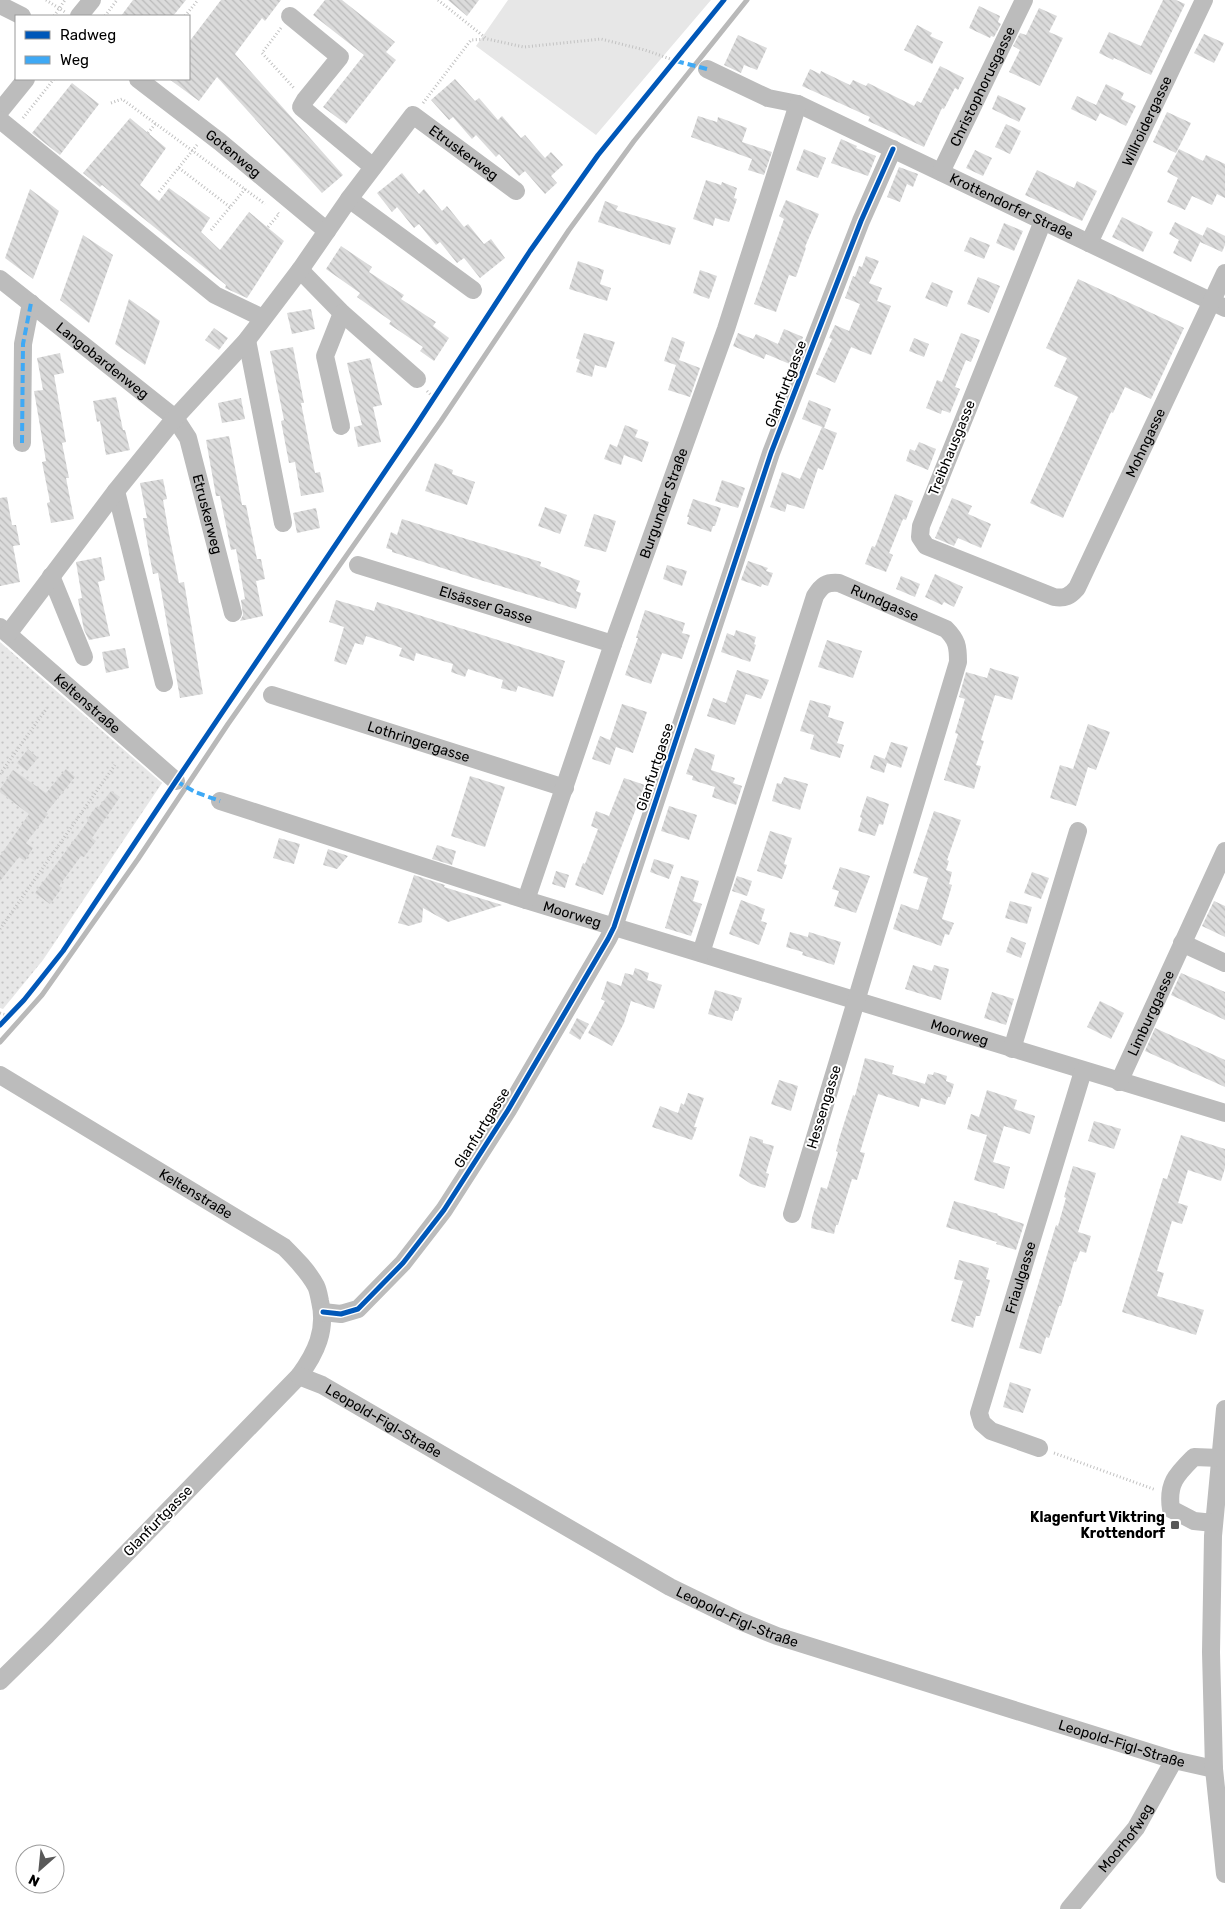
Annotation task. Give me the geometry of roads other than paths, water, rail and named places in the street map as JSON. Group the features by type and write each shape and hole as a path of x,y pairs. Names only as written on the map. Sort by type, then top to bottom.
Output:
{"street":[{"path":"80,15 92,0"},
{"name":"Christophorusgasse","path":"941,172 1024,0"},
{"name":"Willroidergasse","path":"1089,243 1204,0"},
{"path":"0,5 20,15"},
{"path":"4,630 51,576 175,418 247,340 300,270 349,198 373,167 302,107 304,100 340,57 290,16"},
{"name":"Krottendorfer Straße","path":"707,69 768,98 798,104 1218,305"},
{"path":"25,80 4,114 98,202 215,295 263,318"},
{"name":"Gotenweg","path":"139,80 208,133 327,231"},
{"name":"Burgunder Straße","path":"526,900 614,644 726,329 798,104"},
{"name":"Etruskerweg","path":"373,167 413,115 516,191"},
{"name":"Glanfurtgasse","path":"323,1312 341,1314 358,1309 403,1263 444,1210 508,1110 614,927 771,453 861,221 893,149"},
{"path":"349,198 473,290"},
{"name":"Treibhausgasse","path":"1043,221 921,526 920,537 926,546 1054,597"},
{"path":"300,270 342,313 417,379"},
{"name":"Mohngasse","path":"1054,597 1063,598 1071,595 1077,588 1218,305 1225,273"},
{"name":"Langobardenweg","path":"0,279 175,418"},
{"path":"22,443 23,344 31,303"},
{"path":"341,426 325,356 342,313"},
{"path":"247,340 283,523"},
{"name":"Etruskerweg","path":"175,418 188,438 233,613"},
{"path":"116,491 164,682"},
{"name":"Elsässer Gasse","path":"358,565 614,644"},
{"path":"51,576 84,657"},
{"name":"Rundgasse","path":"701,953 815,596 821,586 828,582 839,583 946,630 955,638 958,650 958,662 856,1000"},
{"name":"Keltenstraße","path":"4,630 176,781"},
{"name":"Lothringergasse","path":"272,695 566,788"},
{"name":"Moorweg","path":"220,801 397,860 1225,1113"},
{"path":"1012,1049 1078,831"},
{"name":"Limburggasse","path":"1119,1082 1225,851"},
{"path":"1182,943 1225,963"},
{"name":"Hessengasse","path":"792,1214 856,1000"},
{"name":"Friaulgasse","path":"1039,1448 991,1431 982,1423 980,1413 1084,1071"},
{"name":"Keltenstraße","path":"0,1074 284,1246 301,1264 317,1287 323,1312 322,1330 312,1358"},
{"name":"Glanfurtgasse","path":"0,1681 299,1376 312,1358"},
{"name":"Leopold-Figl-Straße","path":"299,1376 322,1385 670,1587 740,1622 777,1636 1174,1760 1214,1769"},
{"path":"1225,1409 1221,1469 1214,1523 1211,1652 1214,1769 1225,1874"},
{"path":"1214,1523 1194,1521 1171,1508 1169,1494 1175,1476 1194,1456 1221,1469"},
{"name":"Moorhofweg","path":"1069,1909 1136,1828 1174,1760"}],"waterway":[{"path":"0,1042 42,995 138,859 228,724 441,421 569,230 634,141 747,0"}],"place":[{"name":"Klagenfurt Viktring Krottendorf","path":"1175,1525"}]}
